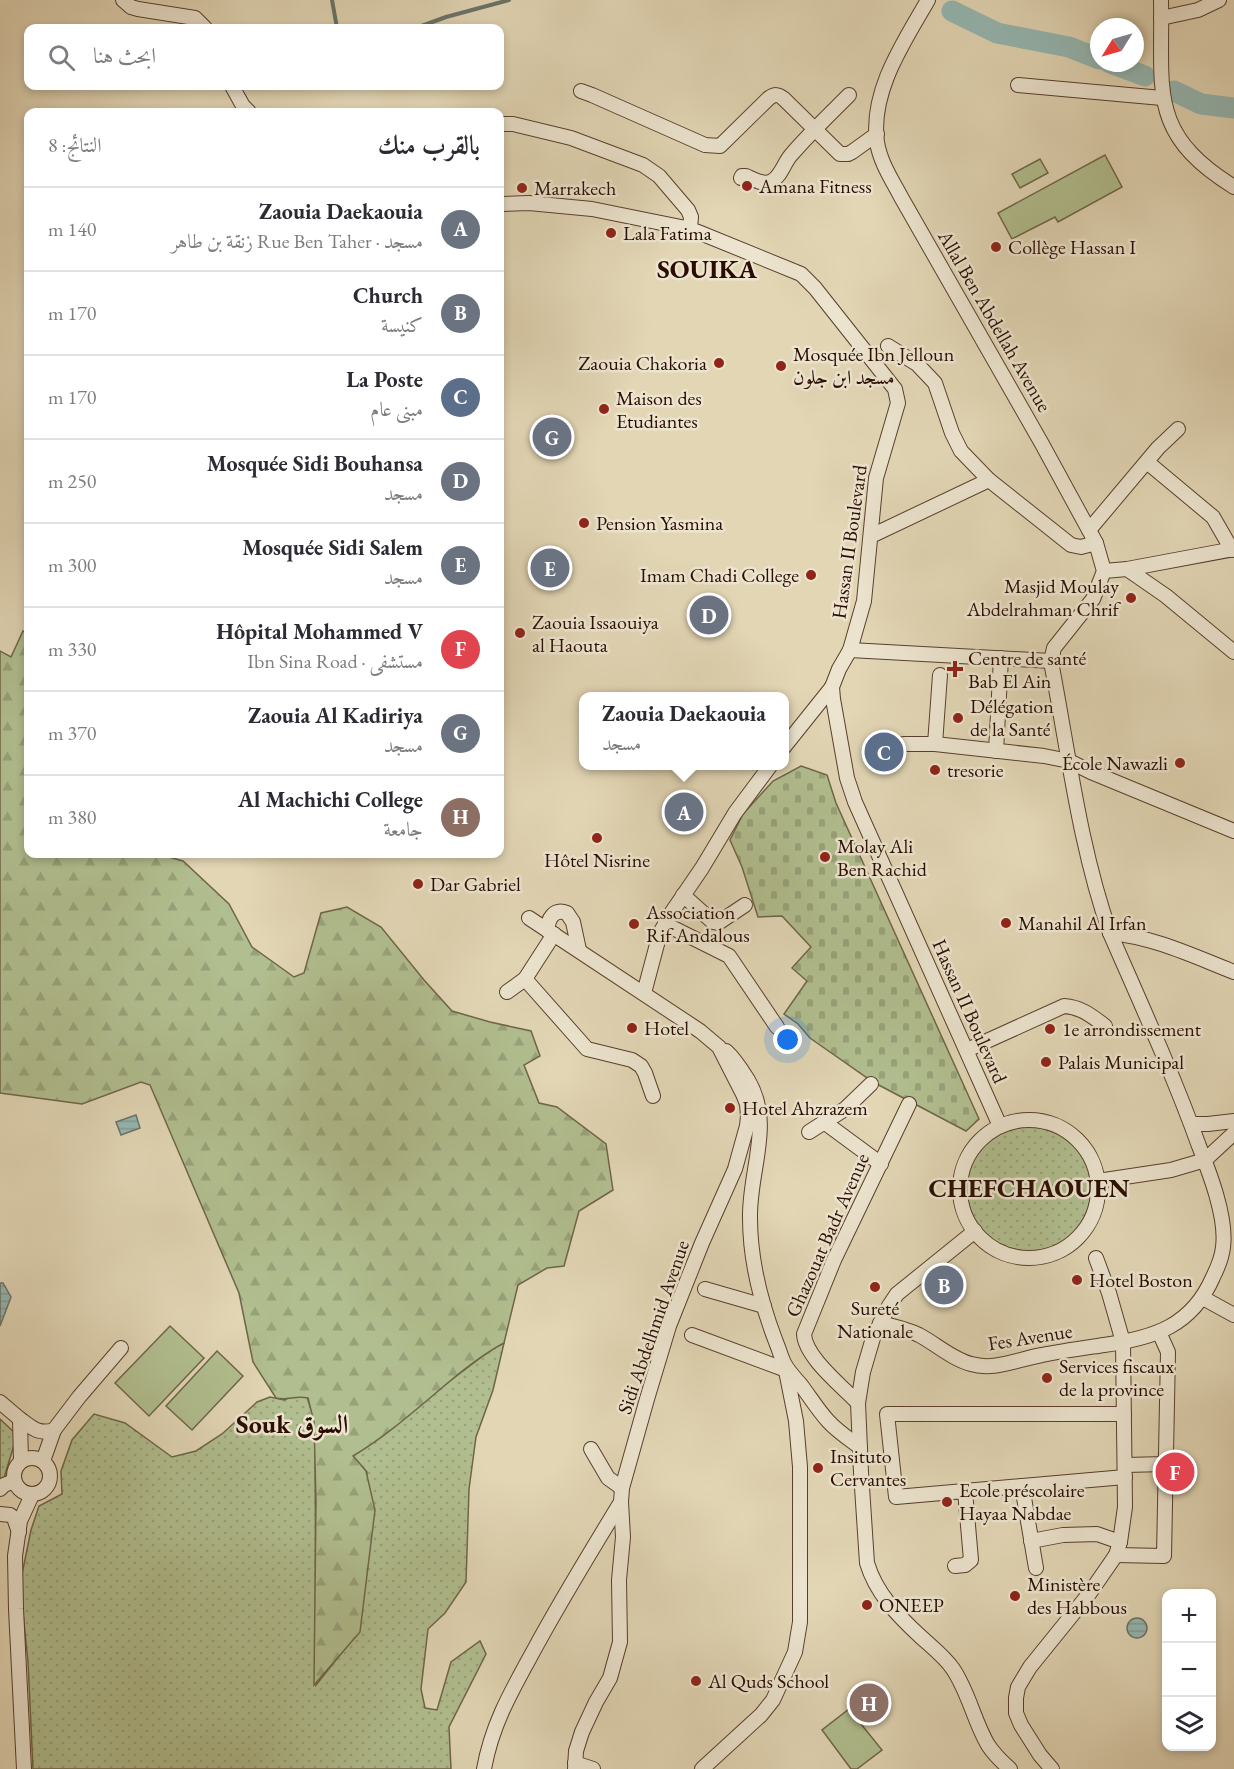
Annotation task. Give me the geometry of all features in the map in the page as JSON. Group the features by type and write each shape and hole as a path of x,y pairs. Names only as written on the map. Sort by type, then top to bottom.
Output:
{"street":[{"path":"123,0 131,7 195,18 200,24"},
{"name":"Allal Ben Abdellah Avenue","path":"928,0 894,61 884,86 879,104 877,134 882,160 1089,530 1096,543 1104,571"},
{"path":"1161,0 1162,98 1170,122 1190,154 1212,173 1234,187"},
{"path":"1161,18 1198,10 1219,0"},
{"path":"1018,85 1162,98"},
{"path":"234,90 245,108"},
{"path":"581,91 713,147 720,146 769,98 775,95 780,95 840,154 852,152 877,134"},
{"path":"741,178 746,176 765,183 772,182 788,158 849,95"},
{"path":"504,123 571,138 643,165 659,176 688,210 691,217 690,230"},
{"name":"Hassan II Boulevard","path":"504,204 529,203 592,208 690,230 801,274 815,288 895,389 898,403 876,478 864,601 850,650 832,687 833,699 847,778 855,802 1000,1126"},
{"path":"888,346 917,364 931,376 941,396 952,433 961,451 989,480 1071,546 1081,547 1096,543"},
{"path":"1089,530 1158,448 1178,429"},
{"path":"850,650 1051,661 1054,648 1093,599 1104,571 1233,550 1213,517 1147,462"},
{"path":"871,536 989,480"},
{"path":"1127,569 1166,596 1234,652"},
{"path":"996,751 1001,658"},
{"name":"Fes Avenue","path":"880,1323 919,1335 946,1353 971,1364 992,1366 1006,1364 1041,1355 1135,1340 1159,1332 1184,1318 1203,1298 1220,1262 1224,1245 1223,1225 1205,1160 1102,909 1089,862 1051,661"},
{"path":"935,744 940,675"},
{"path":"789,741 832,687"},
{"path":"884,747 935,744 1070,761 1091,772 1234,831"},
{"path":"644,993 660,933 740,805 766,770"},
{"path":"683,895 713,922 718,922 745,905"},
{"path":"507,993 525,979 551,932 548,923 551,916 558,912 567,913 573,922 579,950"},
{"name":"Sidi Abdelhmid Avenue","path":"484,1769 488,1747 500,1713 621,1495 646,1399 669,1326 735,1168 748,1116 747,1104 718,1047 700,1030 529,918"},
{"path":"665,924 729,956 777,1027"},
{"path":"1110,933 1148,939 1234,972"},
{"path":"525,979 587,1049 632,1060 641,1066 653,1096"},
{"path":"966,1050 1064,1006 1077,1007 1105,1026"},
{"path":"702,1769 762,1715 773,1700 795,1652 800,1622 800,1467 796,1421 785,1366 756,1276 750,1217 760,1114 757,1098 742,1071 733,1058 718,1047"},
{"path":"809,1132 845,1109 871,1084"},
{"name":"Ghazouat Badr Avenue","path":"858,1403 815,1359 805,1344 804,1334 834,1260 909,1104"},
{"path":"1038,1120 1053,1124 1078,1140 1088,1152 1098,1181 1096,1205 1086,1227 1068,1245 1039,1257 1019,1257 995,1248 975,1231 968,1220 960,1192 961,1178 971,1151 980,1140 1000,1126 1018,1121 1038,1120"},
{"path":"1192,1124 1234,1121"},
{"path":"824,1122 880,1164"},
{"path":"1098,1181 1171,1170 1205,1160 1234,1133"},
{"path":"975,1231 897,1294 873,1338 863,1372 858,1403 866,1551 871,1575 890,1605 951,1667 967,1694 989,1747 1010,1769"},
{"path":"1052,1769 1040,1755 1016,1713 1018,1687 1030,1667 1095,1586 1118,1548 1125,1507 1123,1342 1096,1258"},
{"path":"705,1289 764,1306"},
{"path":"1203,1298 1234,1315"},
{"path":"1031,1541 1063,1534 1097,1534 1118,1548 1164,1556 1168,1352 1159,1332"},
{"path":"692,1335 785,1366 829,1422 860,1447"},
{"path":"43,1461 54,1430 121,1348"},
{"path":"0,1402 37,1432 54,1430"},
{"path":"1124,1414 887,1414 896,1497 1022,1486 1166,1464"},
{"path":"20,1419 21,1461"},
{"path":"591,1449 621,1495 623,1537 619,1580 620,1642 610,1678 582,1732 576,1751 575,1766 593,1769"},
{"path":"28,1458 43,1461 48,1467 50,1482 40,1493 32,1495 24,1493 14,1481 16,1466 28,1458"},
{"path":"0,1489 14,1481"},
{"path":"1022,1486 1036,1568"},
{"path":"955,1566 965,1565 971,1560 965,1491"},
{"path":"24,1769 15,1556 24,1510 32,1495"},
{"path":"0,1514 14,1518 19,1532"}],"green space":[{"path":"1105,155 1122,187 1058,222 1055,217 1012,239 998,213"},
{"path":"1040,159 1048,173 1020,188 1012,174"},
{"path":"23,631 24,858 172,858 183,861 229,904 252,947 294,977 304,973 321,913 347,907 381,927 452,1011 531,1031 540,1056 524,1065 539,1103 557,1107 606,1144 613,1190 579,1211 564,1266 547,1268 518,1285 504,1343 470,1365 391,1430 353,1456 366,1471 375,1510 360,1632 314,1685 316,1501 314,1422 308,1398 276,1398 253,1362 239,1293 150,1085 141,1082 82,1104 0,1093 0,651 11,657"},
{"path":"801,766 827,775 836,803 979,1119 966,1131 873,1082 810,1038 798,1024 784,1014 807,981 792,968 811,947 782,916 758,917 742,867 730,840 743,814 773,781"},
{"path":"1029,1127 1053,1132 1073,1145 1086,1165 1091,1189 1086,1213 1073,1233 1053,1246 1029,1251 1005,1246 985,1233 972,1213 967,1189 972,1165 985,1145 1005,1132"},
{"path":"170,1326 204,1358 149,1416 115,1383"},
{"path":"504,1343 493,1390 476,1437 469,1489 466,1582 445,1613 428,1629 421,1689 425,1708 437,1710 451,1662 480,1641 486,1654 449,1727 451,1769 33,1769 28,1662 20,1584 31,1530 39,1506 62,1494 61,1471 72,1440 94,1414 125,1423 172,1457 196,1451 222,1434 257,1402 270,1397 284,1400 296,1395 307,1397 315,1422 316,1685 359,1631 367,1472 353,1456 492,1349"},
{"path":"217,1351 243,1376 192,1430 166,1406"},
{"path":"0,1419 17,1435 4,1478 0,1482"},
{"path":"849,1709 882,1750 857,1769 851,1769 822,1730"}],"water":[{"path":"136,1115 140,1128 121,1135 116,1122"},
{"path":"0,1283 3,1283 11,1297 0,1326"},
{"path":"1133,1618 1141,1618 1147,1624 1147,1632 1141,1638 1133,1638 1127,1632 1127,1624"}],"waterway":[{"path":"332,0 336,24"},
{"path":"427,24 509,0"},
{"path":"952,11 997,33 1069,47 1090,55"},
{"path":"1134,72 1145,76"},
{"path":"1174,91 1201,104 1234,108"}],"place":[{"name":"Amana Fitness","path":"747,186"},
{"name":"Marrakech","path":"522,188"},
{"name":"Lala Fatima","path":"611,233"},
{"name":"Collège Hassan I","path":"996,247"},
{"name":"Zaouia Chakoria","path":"719,363"},
{"name":"Mosquée Ibn Jelloun مسجد ابن جلون","path":"781,366"},
{"name":"Maison des Etudiantes","path":"604,409"},
{"name":"Zaouia Al Kadiriya","path":"552,437"},
{"name":"Pension Yasmina","path":"584,523"},
{"name":"Mosquée Sidi Salem","path":"550,568"},
{"name":"Imam Chadi College","path":"811,575"},
{"name":"Masjid Moulay Abdelrahman Chrif","path":"1131,598"},
{"name":"Mosquée Sidi Bouhansa","path":"709,615"},
{"name":"Zaouia Issaouiya al Haouta","path":"520,633"},
{"name":"Centre de santé Bab El Ain","path":"955,669"},
{"name":"Délégation de la Santé","path":"958,718"},
{"name":"La Poste","path":"884,752"},
{"name":"École Nawazli","path":"1180,763"},
{"name":"tresorie","path":"935,770"},
{"name":"Zaouia Daekaouia","path":"684,812"},
{"name":"Hôtel Nisrine","path":"597,838"},
{"name":"Molay Ali Ben Rachid","path":"825,857"},
{"name":"Dar Gabriel","path":"418,884"},
{"name":"Manahil Al Irfan","path":"1006,923"},
{"name":"Association Rif Andalous","path":"634,924"},
{"name":"Hotel","path":"632,1028"},
{"name":"1e arrondissement","path":"1050,1029"},
{"name":"Palais Municipal","path":"1046,1062"},
{"name":"Hotel Ahzrazem","path":"730,1108"},
{"name":"Hotel Boston","path":"1077,1280"},
{"name":"Church","path":"944,1285"},
{"name":"Sureté Nationale","path":"875,1287"},
{"name":"Services fiscaux de la province","path":"1047,1378"},
{"name":"Insituto Cervantes","path":"818,1468"},
{"name":"Hôpital Mohammed V","path":"1175,1472"},
{"name":"Ecole préscolaire Hayaa Nabdae","path":"947,1502"},
{"name":"Ministère des Habbous","path":"1015,1596"},
{"name":"ONEEP","path":"867,1605"},
{"name":"Al Quds School","path":"696,1681"},
{"name":"Al Machichi College","path":"869,1703"}],"district":[{"name":"SOUIKA","path":"707,269"},
{"name":"CHEFCHAOUEN","path":"1029,1188"},
{"name":"Souk السوق","path":"292,1424"}]}
